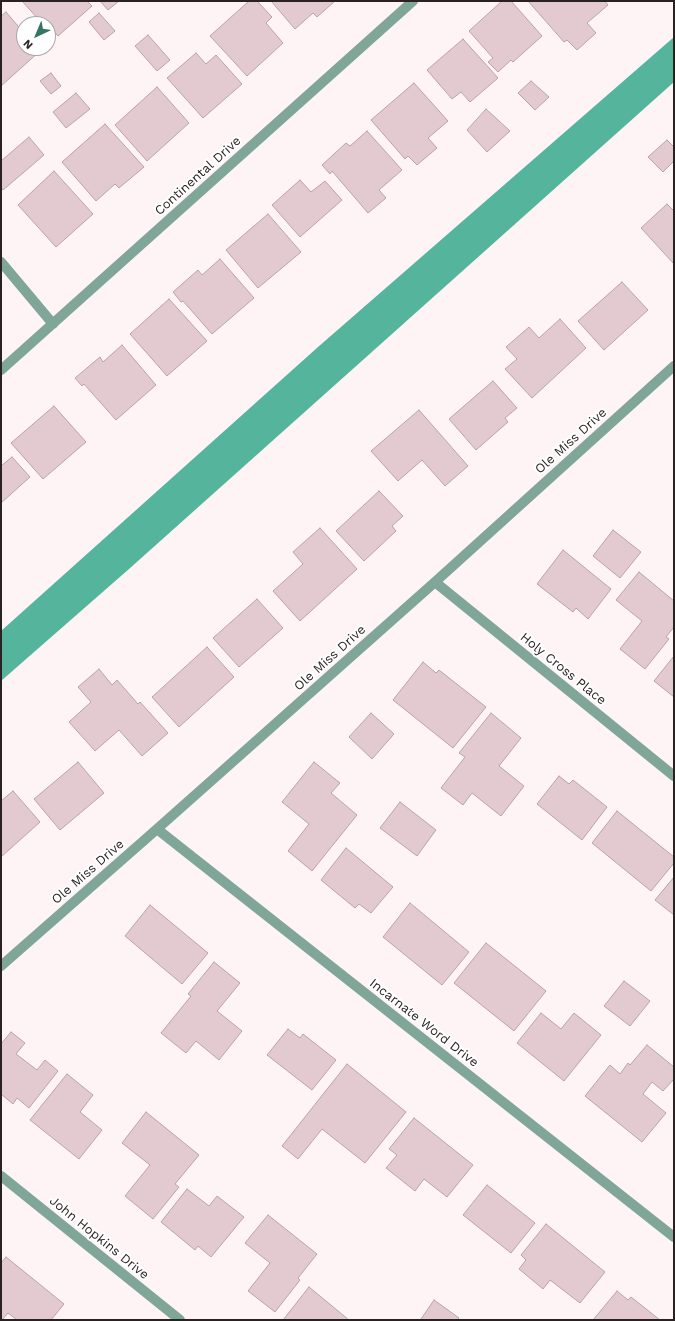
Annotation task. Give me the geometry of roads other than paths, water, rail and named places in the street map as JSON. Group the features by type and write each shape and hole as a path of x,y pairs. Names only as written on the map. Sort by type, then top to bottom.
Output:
{"street":[{"name":"Continental Drive","path":"1,370 413,1"},
{"path":"1,262 53,324"},
{"name":"Ole Miss Drive","path":"1,966 157,830 674,366"},
{"name":"Holy Cross Place","path":"435,582 674,776"},
{"name":"Incarnate Word Drive","path":"157,830 674,1237"},
{"name":"John Hopkins Drive","path":"1,1176 180,1320"}]}
